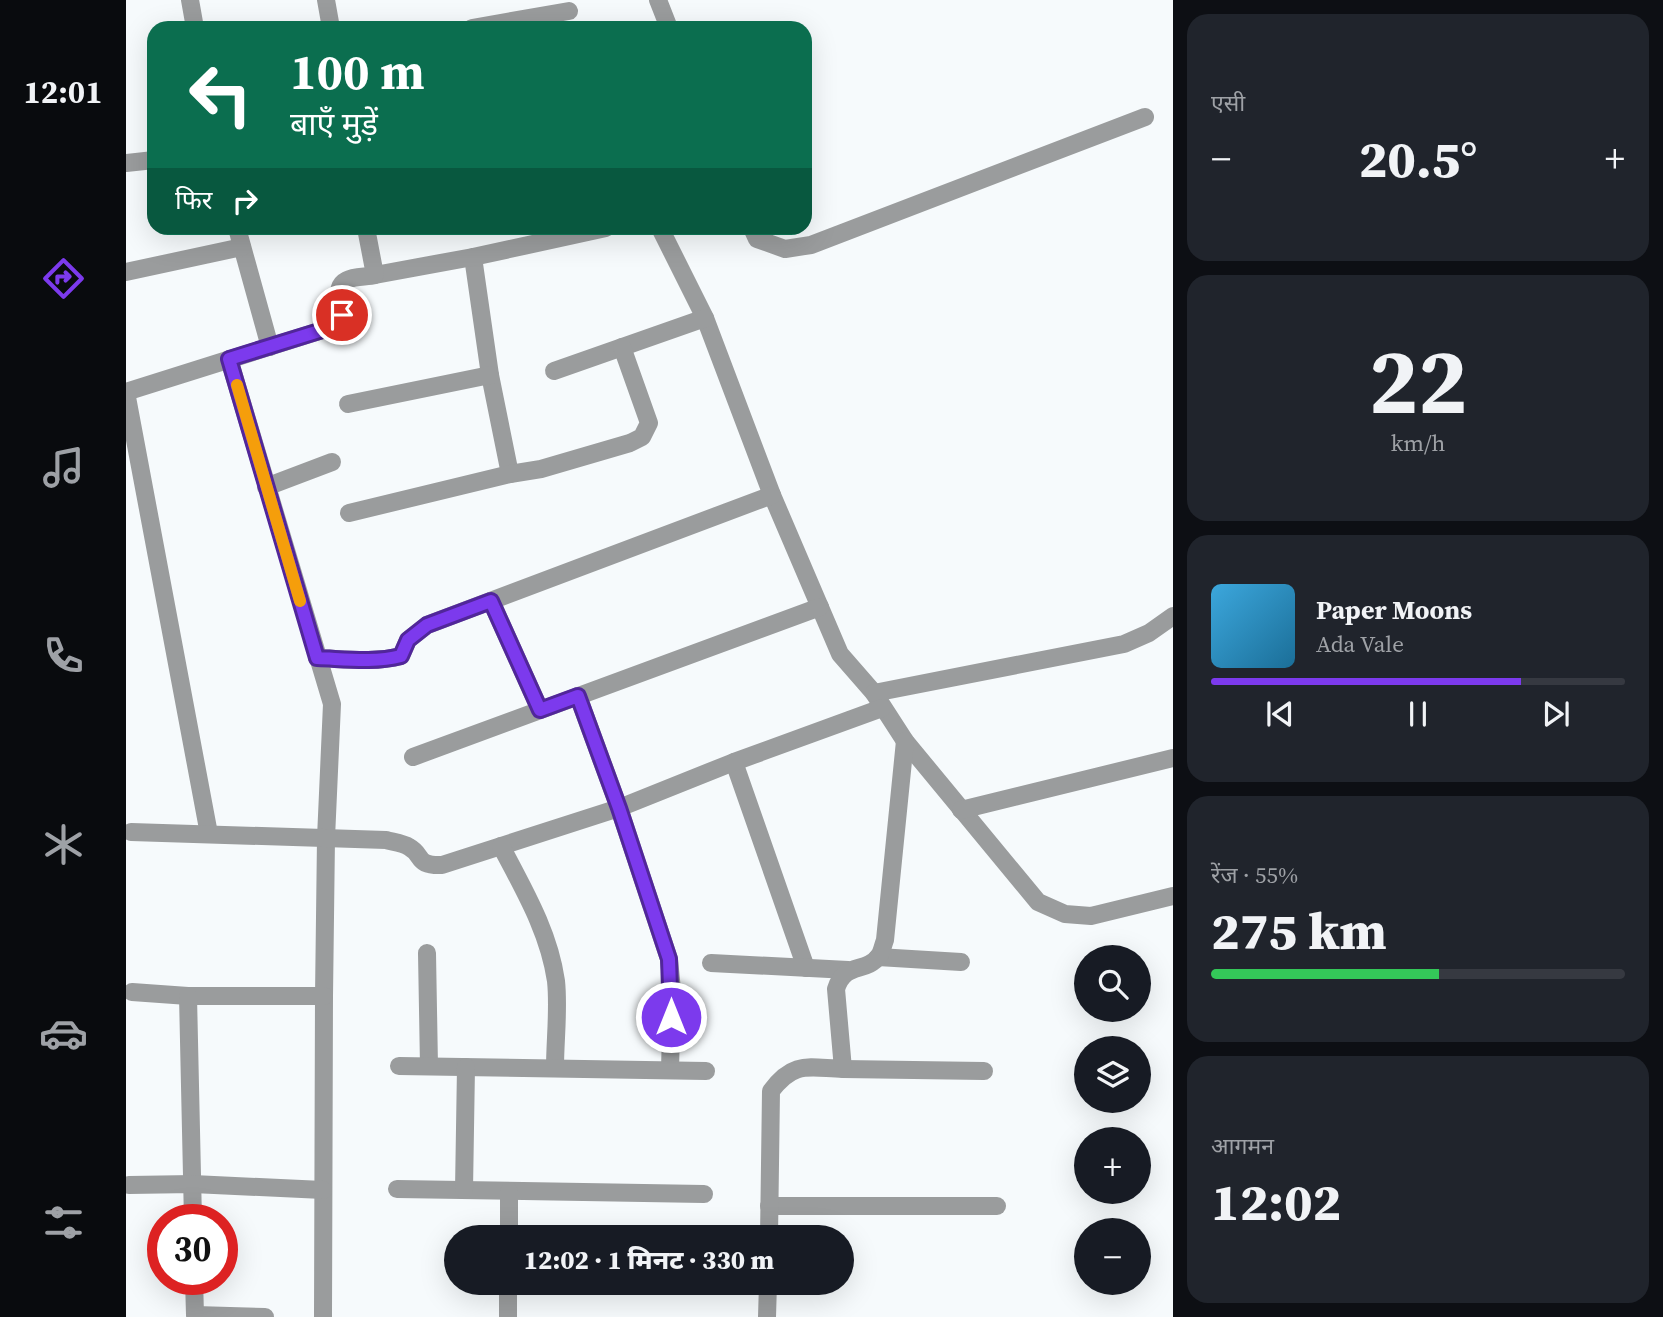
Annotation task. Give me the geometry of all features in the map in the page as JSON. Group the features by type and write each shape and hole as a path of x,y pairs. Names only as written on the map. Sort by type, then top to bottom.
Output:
{"street":[{"path":"190,0 194,21"},
{"path":"326,0 330,21"},
{"path":"661,1 667,21"},
{"path":"501,21 567,5"},
{"path":"755,235 757,239 785,249 811,245 1145,117"},
{"path":"126,163 147,161"},
{"path":"239,235 270,347"},
{"path":"367,235 375,275"},
{"path":"209,834 126,392 329,328 337,323 342,315 339,293 341,285 347,280 574,235"},
{"path":"664,235 705,318 772,495 841,654 905,741 1038,902 1065,914 1091,916 1173,895"},
{"path":"126,272 242,247"},
{"path":"473,257 510,474"},
{"path":"554,371 705,318"},
{"path":"349,513 541,469 631,443 642,437 649,423 622,347"},
{"path":"229,359 332,704 326,838 323,1317"},
{"path":"348,404 491,375"},
{"path":"266,487 332,462"},
{"path":"317,658 387,660 401,656 408,640 427,625 772,495"},
{"path":"491,601 540,710"},
{"path":"413,757 820,607"},
{"path":"131,832 386,840 411,847 419,859 430,865 442,865 619,808 878,701 1124,644 1173,618"},
{"path":"578,696 619,808 669,959 672,990 670,1070"},
{"path":"711,963 848,970 868,964 878,957 886,940 905,741"},
{"path":"961,810 1173,758"},
{"path":"734,762 806,968"},
{"path":"501,846 538,918 552,960 556,984 555,1068"},
{"path":"427,953 429,1066"},
{"path":"878,957 961,962"},
{"path":"843,1069 836,989 840,977 848,970"},
{"path":"132,992 188,996 324,996"},
{"path":"188,996 193,1204"},
{"path":"399,1066 706,1071"},
{"path":"464,1190 466,1067"},
{"path":"769,1225 771,1091 782,1077 796,1068 984,1071"},
{"path":"129,1185 192,1184 323,1189"},
{"path":"397,1189 704,1194"},
{"path":"509,1191 509,1225"},
{"path":"769,1206 997,1206"},
{"path":"194,1295 194,1316 265,1317"},
{"path":"508,1295 508,1317"},
{"path":"767,1317 768,1295"}],"slow traffic":[{"path":"237,385 300,601"}],"route":[{"path":"342,315 337,323 329,328 229,359 317,658 387,660 401,656 408,640 427,625 491,601 540,710 578,696 619,808 669,959 671,1017"}]}
